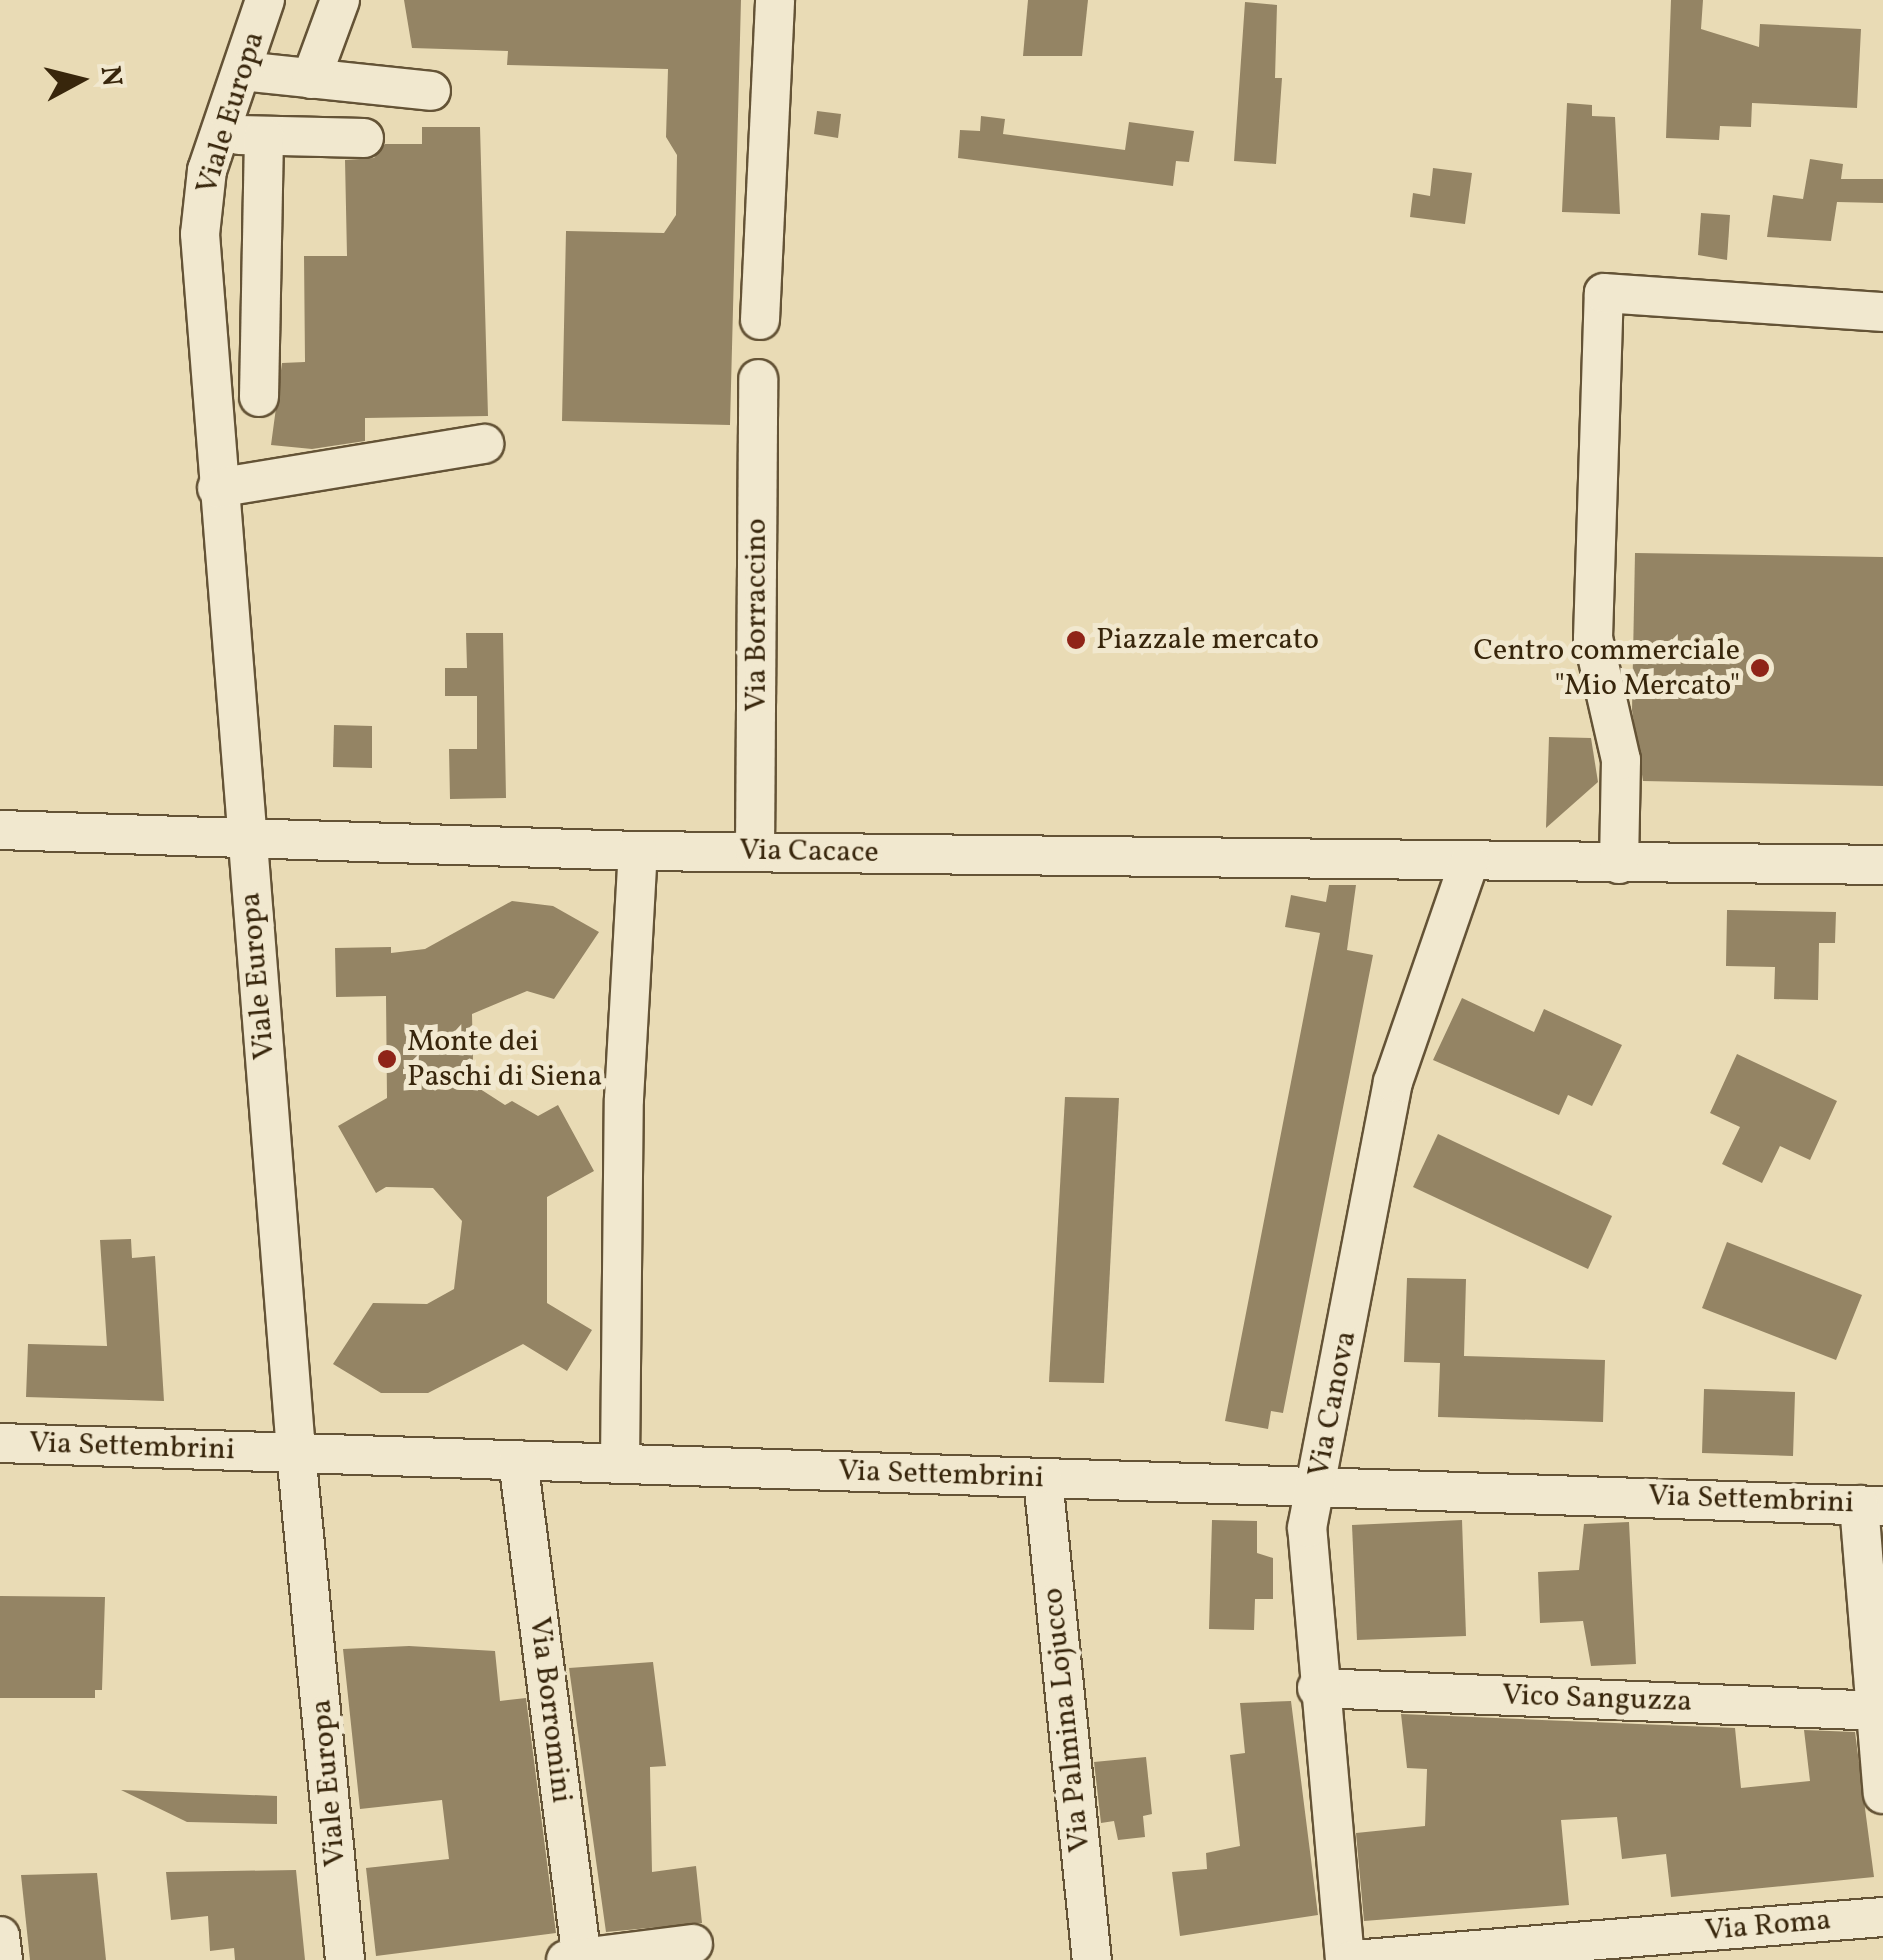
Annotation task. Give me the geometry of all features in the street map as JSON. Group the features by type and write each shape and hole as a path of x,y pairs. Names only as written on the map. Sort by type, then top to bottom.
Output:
{"street":[{"name":"Viale Europa","path":"265,0 207,170 200,234 296,1452 345,1960"},
{"path":"311,79 340,0"},
{"path":"760,320 775,0"},
{"path":"242,71 431,91"},
{"path":"222,135 364,138"},
{"path":"208,371 259,381 264,136"},
{"path":"1619,864 1621,760 1593,638 1604,293 1883,312"},
{"name":"Via Borraccino","path":"755,852 758,379"},
{"path":"218,488 484,444"},
{"name":"Via Cacace","path":"0,830 638,851 1883,865"},
{"path":"620,1464 624,1099 638,851"},
{"name":"Via Canova","path":"1345,1960 1318,1688 1307,1528 1393,1082 1469,862"},
{"name":"Via Settembrini","path":"0,1442 1043,1479 1318,1483 1871,1505"},
{"name":"Via Borromini","path":"518,1460 577,1959"},
{"name":"Via Palmina Lojucco","path":"1043,1479 1092,1960"},
{"path":"1871,1505 1883,1794"},
{"name":"Vico Sanguzza","path":"1318,1688 1880,1710"},
{"name":"Via Roma","path":"1353,1960 1883,1917"},
{"path":"0,1936 3,1960"},
{"path":"577,1959 693,1944"}],"building":[{"path":"404,0 741,0 730,425 562,421 566,231 664,233 676,215 677,155 666,137 668,69 507,65 508,51 412,48"},
{"path":"1028,0 1088,0 1082,56 1023,56"},
{"path":"1671,0 1703,0 1701,29 1759,47 1760,24 1861,29 1857,108 1752,103 1751,127 1720,126 1719,140 1666,138"},
{"path":"1245,2 1277,5 1275,78 1282,78 1276,164 1234,161"},
{"path":"1567,103 1592,105 1592,116 1615,117 1620,214 1562,212"},
{"path":"817,111 841,114 838,138 814,134"},
{"path":"981,116 1005,119 1003,134 1125,150 1129,122 1194,131 1189,162 1176,161 1173,186 958,158 960,130 980,131"},
{"path":"422,127 480,127 488,416 365,418 365,441 312,449 271,445 282,363 305,362 304,256 347,256 345,160 374,158 385,144 422,144"},
{"path":"1810,159 1843,164 1841,179 1883,179 1883,203 1837,202 1831,241 1767,237 1773,195 1803,199"},
{"path":"1433,168 1472,173 1465,224 1410,217 1413,193 1430,196"},
{"path":"1701,213 1730,215 1727,260 1698,255"},
{"path":"1635,553 1883,557 1883,786 1643,781 1632,710"},
{"path":"466,633 503,633 506,798 450,799 449,749 477,749 477,696 445,696 445,668 467,668"},
{"path":"334,725 372,726 372,768 333,767"},
{"path":"1549,737 1591,738 1598,782 1546,828"},
{"path":"1329,885 1356,885 1347,950 1373,955 1283,1413 1271,1411 1268,1429 1225,1421 1320,933 1285,927 1291,895 1326,902"},
{"path":"512,901 553,906 599,932 554,999 527,991 472,1014 473,1060 460,1076 505,1105 512,1101 538,1116 558,1105 594,1171 547,1197 547,1303 592,1330 567,1371 523,1344 428,1393 381,1393 333,1364 373,1303 427,1304 454,1289 462,1221 433,1188 386,1187 376,1193 338,1126 387,1098 386,996 336,997 335,948 391,947 391,953 425,949"},
{"path":"1727,910 1836,912 1835,943 1819,943 1818,1000 1774,999 1775,967 1726,966"},
{"path":"1462,998 1534,1032 1544,1009 1622,1045 1592,1106 1568,1095 1559,1115 1433,1060"},
{"path":"1737,1054 1837,1101 1810,1160 1780,1146 1762,1183 1722,1164 1740,1127 1710,1113"},
{"path":"1065,1097 1119,1098 1104,1383 1049,1382"},
{"path":"1438,1134 1612,1216 1588,1269 1413,1187"},
{"path":"131,1239 132,1258 155,1256 164,1401 26,1397 28,1344 107,1346 100,1240"},
{"path":"1727,1242 1862,1295 1836,1360 1702,1308"},
{"path":"1407,1278 1466,1279 1464,1356 1605,1360 1603,1422 1438,1417 1440,1363 1404,1362"},
{"path":"1704,1389 1795,1392 1793,1456 1702,1453"},
{"path":"1212,1520 1257,1521 1257,1553 1273,1558 1273,1599 1255,1599 1254,1630 1209,1629"},
{"path":"1462,1520 1466,1636 1357,1640 1352,1525"},
{"path":"1629,1522 1636,1664 1591,1666 1583,1621 1540,1623 1538,1572 1579,1570 1584,1524"},
{"path":"0,1596 105,1597 102,1690 95,1690 95,1698 0,1698"},
{"path":"409,1646 495,1651 500,1701 526,1698 556,1933 376,1956 366,1868 449,1859 442,1800 360,1809 343,1649"},
{"path":"653,1662 666,1766 650,1767 652,1872 696,1866 702,1923 606,1932 569,1668"},
{"path":"1291,1701 1318,1915 1180,1936 1172,1872 1207,1869 1206,1853 1240,1846 1230,1755 1245,1753 1240,1703"},
{"path":"1401,1714 1735,1728 1741,1788 1810,1781 1804,1730 1855,1732 1874,1877 1671,1897 1666,1854 1622,1859 1617,1817 1561,1820 1569,1905 1364,1921 1356,1833 1425,1826 1427,1769 1407,1768"},
{"path":"1146,1757 1152,1814 1143,1816 1145,1837 1118,1840 1114,1821 1101,1823 1094,1762"},
{"path":"121,1790 277,1796 277,1824 187,1822"},
{"path":"296,1870 305,1960 235,1960 234,1948 210,1951 208,1916 171,1920 166,1872"},
{"path":"97,1873 106,1960 30,1960 21,1875"}],"place":[{"name":"Piazzale mercato","path":"1076,640"},
{"name":"Centro commerciale \"Mio Mercato\"","path":"1760,668"},
{"name":"Monte dei Paschi di Siena","path":"387,1059"}]}
